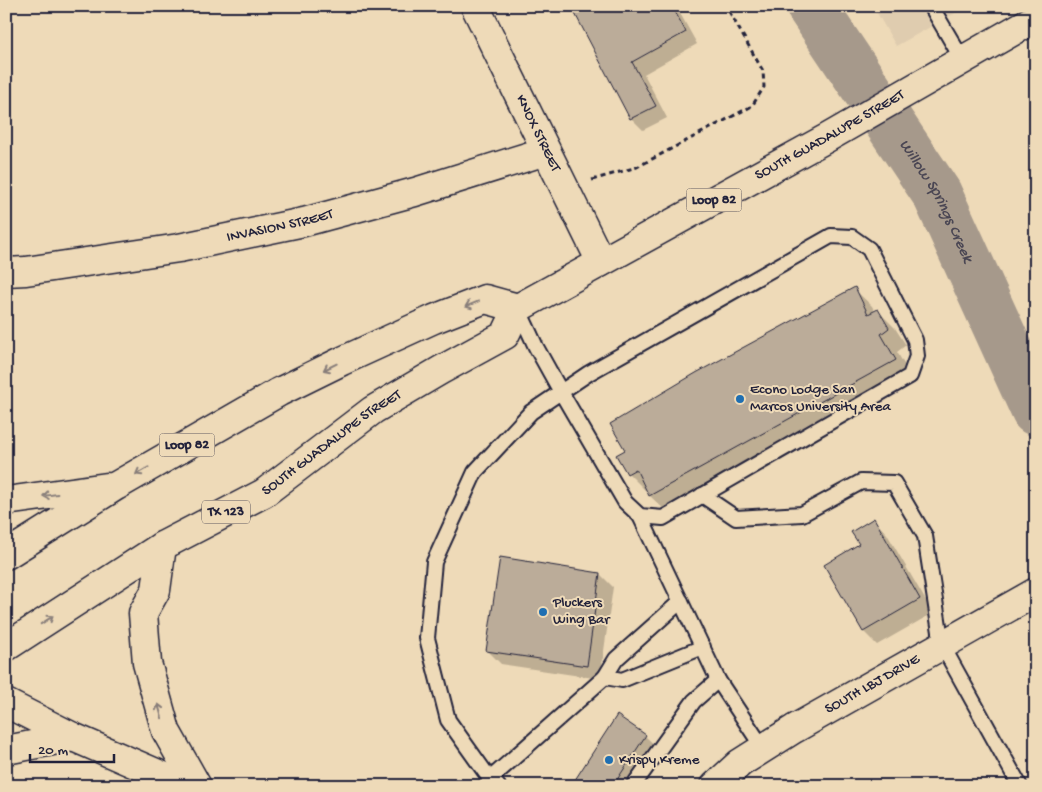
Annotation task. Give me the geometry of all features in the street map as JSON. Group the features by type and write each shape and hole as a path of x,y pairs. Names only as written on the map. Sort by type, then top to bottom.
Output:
{"main road":[{"name":"KNOX STREET","path":"475,6 601,262"},
{"name":"SOUTH GUADALUPE STREET","path":"6,647 162,546 264,493 373,410 504,335 518,308 827,138 1036,18"},
{"name":"INVASION STREET","path":"6,272 179,248 304,222 416,192 546,151"},
{"name":"Loop 82","path":"6,555 116,486 279,392 342,361 425,323 485,299 518,308"},
{"path":"6,501 116,486"},
{"path":"162,546 156,590 143,613 147,663 166,731 197,786"},
{"name":"SOUTH LBJ DRIVE","path":"715,786 740,763 794,728 1036,592"},
{"path":"6,703 73,737 186,786"},
{"path":"6,750 73,737"}],"lane":[{"path":"931,6 962,59"},
{"path":"640,516 663,518 910,376 918,356 915,340 869,249 852,237 831,236 590,373 561,392 531,412 475,472 434,562 427,638 448,720 492,783 605,677 616,659 681,601"},
{"path":"518,308 536,347 625,502 640,516 718,680 763,748"},
{"path":"702,495 736,518 755,517 802,514 861,482 894,483 925,536 942,645 1020,786"},
{"path":"605,677 622,680 703,647"},
{"path":"633,786 694,700 718,680"}],"path":[{"path":"566,190 584,182 637,167 752,106 764,87 763,71 726,6"}],"shaded area":[{"path":"873,6 968,6 896,46"}],"building":[{"path":"571,6 672,6 686,32 632,62 656,106 630,119"},
{"name":"Econo Lodge San Marcos University Area","path":"855,287 868,314 878,309 889,328 881,334 896,360 649,496 636,469 627,474 616,455 625,450 610,424 696,373"},
{"path":"874,518 920,599 863,632 824,565 859,544 851,532"},
{"name":"Pluckers Wing Bar","path":"500,557 600,573 587,666 486,651"},
{"name":"Krispy Kreme","path":"617,715 646,735 613,786 571,786"}],"waterway":[{"name":"Willow Springs Creek","path":"811,6 937,194 1036,411"}],"place":[{"name":"Econo Lodge San Marcos University Area","path":"740,399"},
{"name":"Pluckers Wing Bar","path":"543,612"},
{"name":"Krispy Kreme","path":"609,760"}]}
